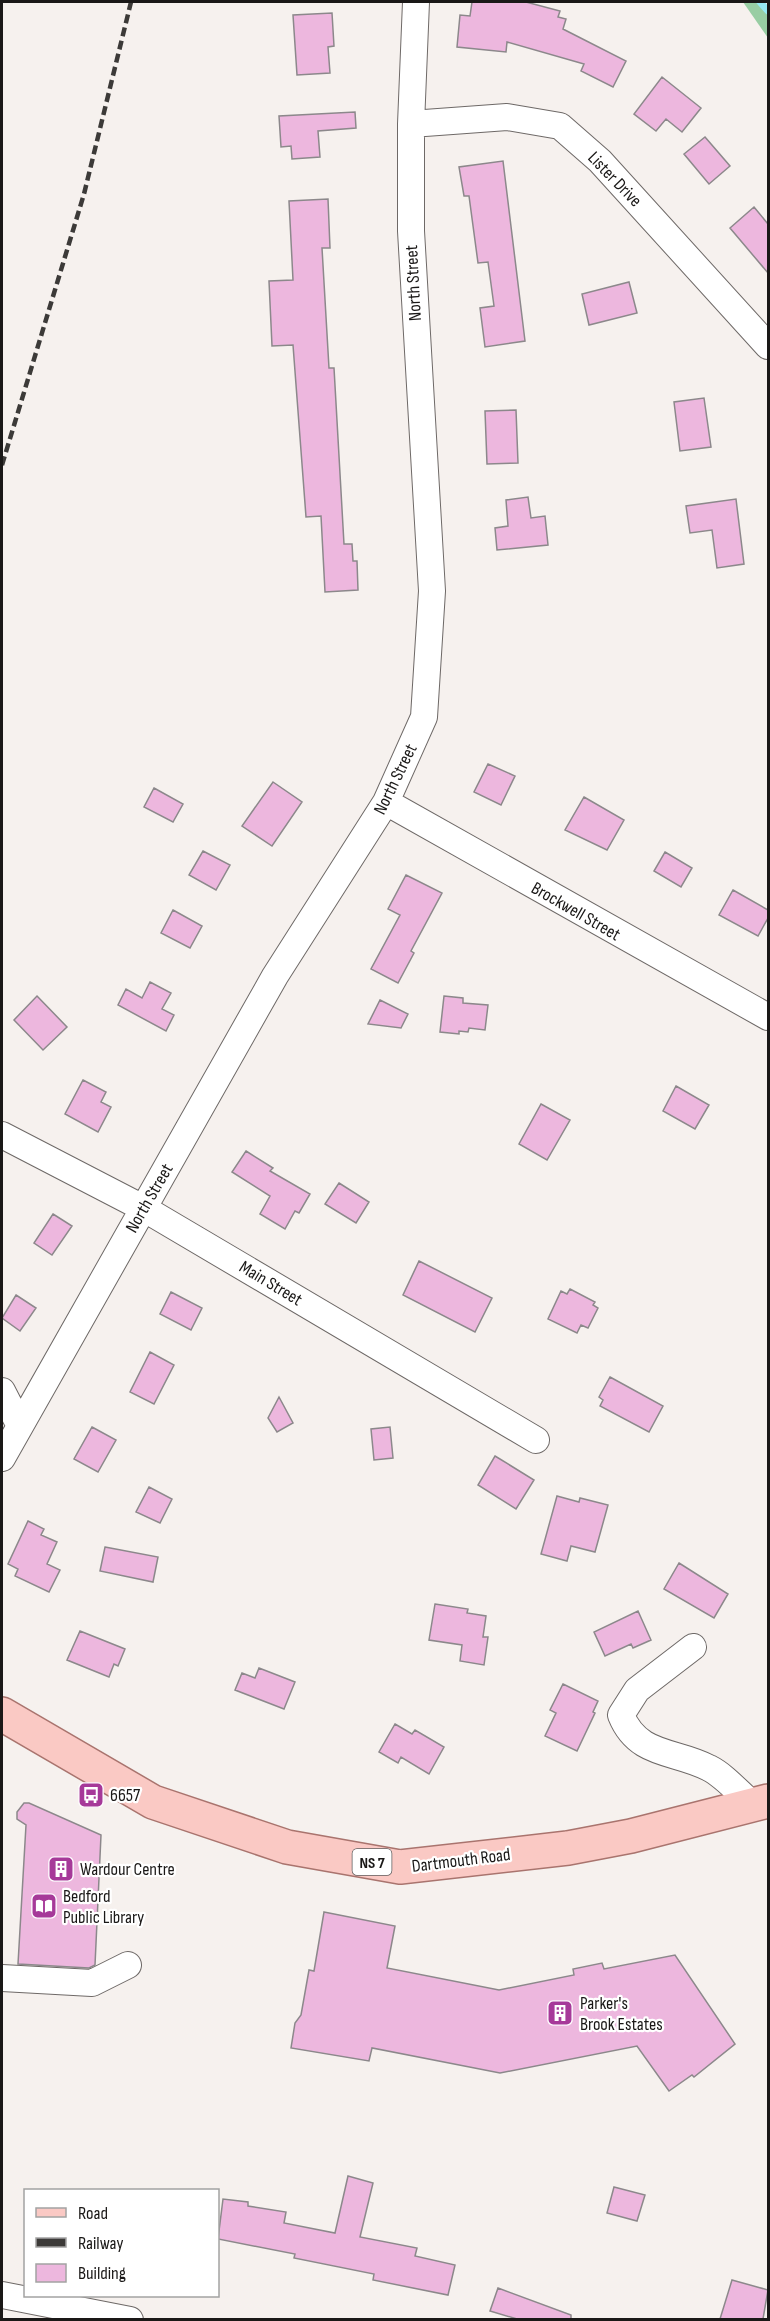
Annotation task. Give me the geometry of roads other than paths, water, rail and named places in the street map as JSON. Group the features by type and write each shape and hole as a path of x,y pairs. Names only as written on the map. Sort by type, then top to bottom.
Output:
{"main road":[{"name":"Dartmouth Road","path":"2,1714 153,1802 287,1847 400,1867 568,1848 631,1836 761,1803"}],"street":[{"name":"North Street","path":"2,1458 275,976 386,802 424,717 432,591 411,243 411,124 416,2"},
{"name":"Lister Drive","path":"411,124 507,117 560,126 600,161 768,346"},
{"name":"Brockwell Street","path":"386,802 768,1017"},
{"name":"Main Street","path":"2,1135 143,1208 536,1440"},
{"path":"2,1391 20,1426"},
{"path":"693,1647 637,1690 621,1715 627,1730 649,1748 710,1768 761,1803"},
{"path":"2,1978 92,1983 128,1965"},
{"path":"2,2295 130,2319"}],"waterway":[{"path":"760,2 768,11"}],"railway":[{"path":"2,465 84,194 131,2"}],"place":[{"name":"6657","path":"91,1795"},
{"name":"Wardour Centre","path":"61,1869"},
{"name":"Bedford Public Library","path":"44,1906"},
{"name":"Parker's Brook Estates","path":"560,2013"}]}
